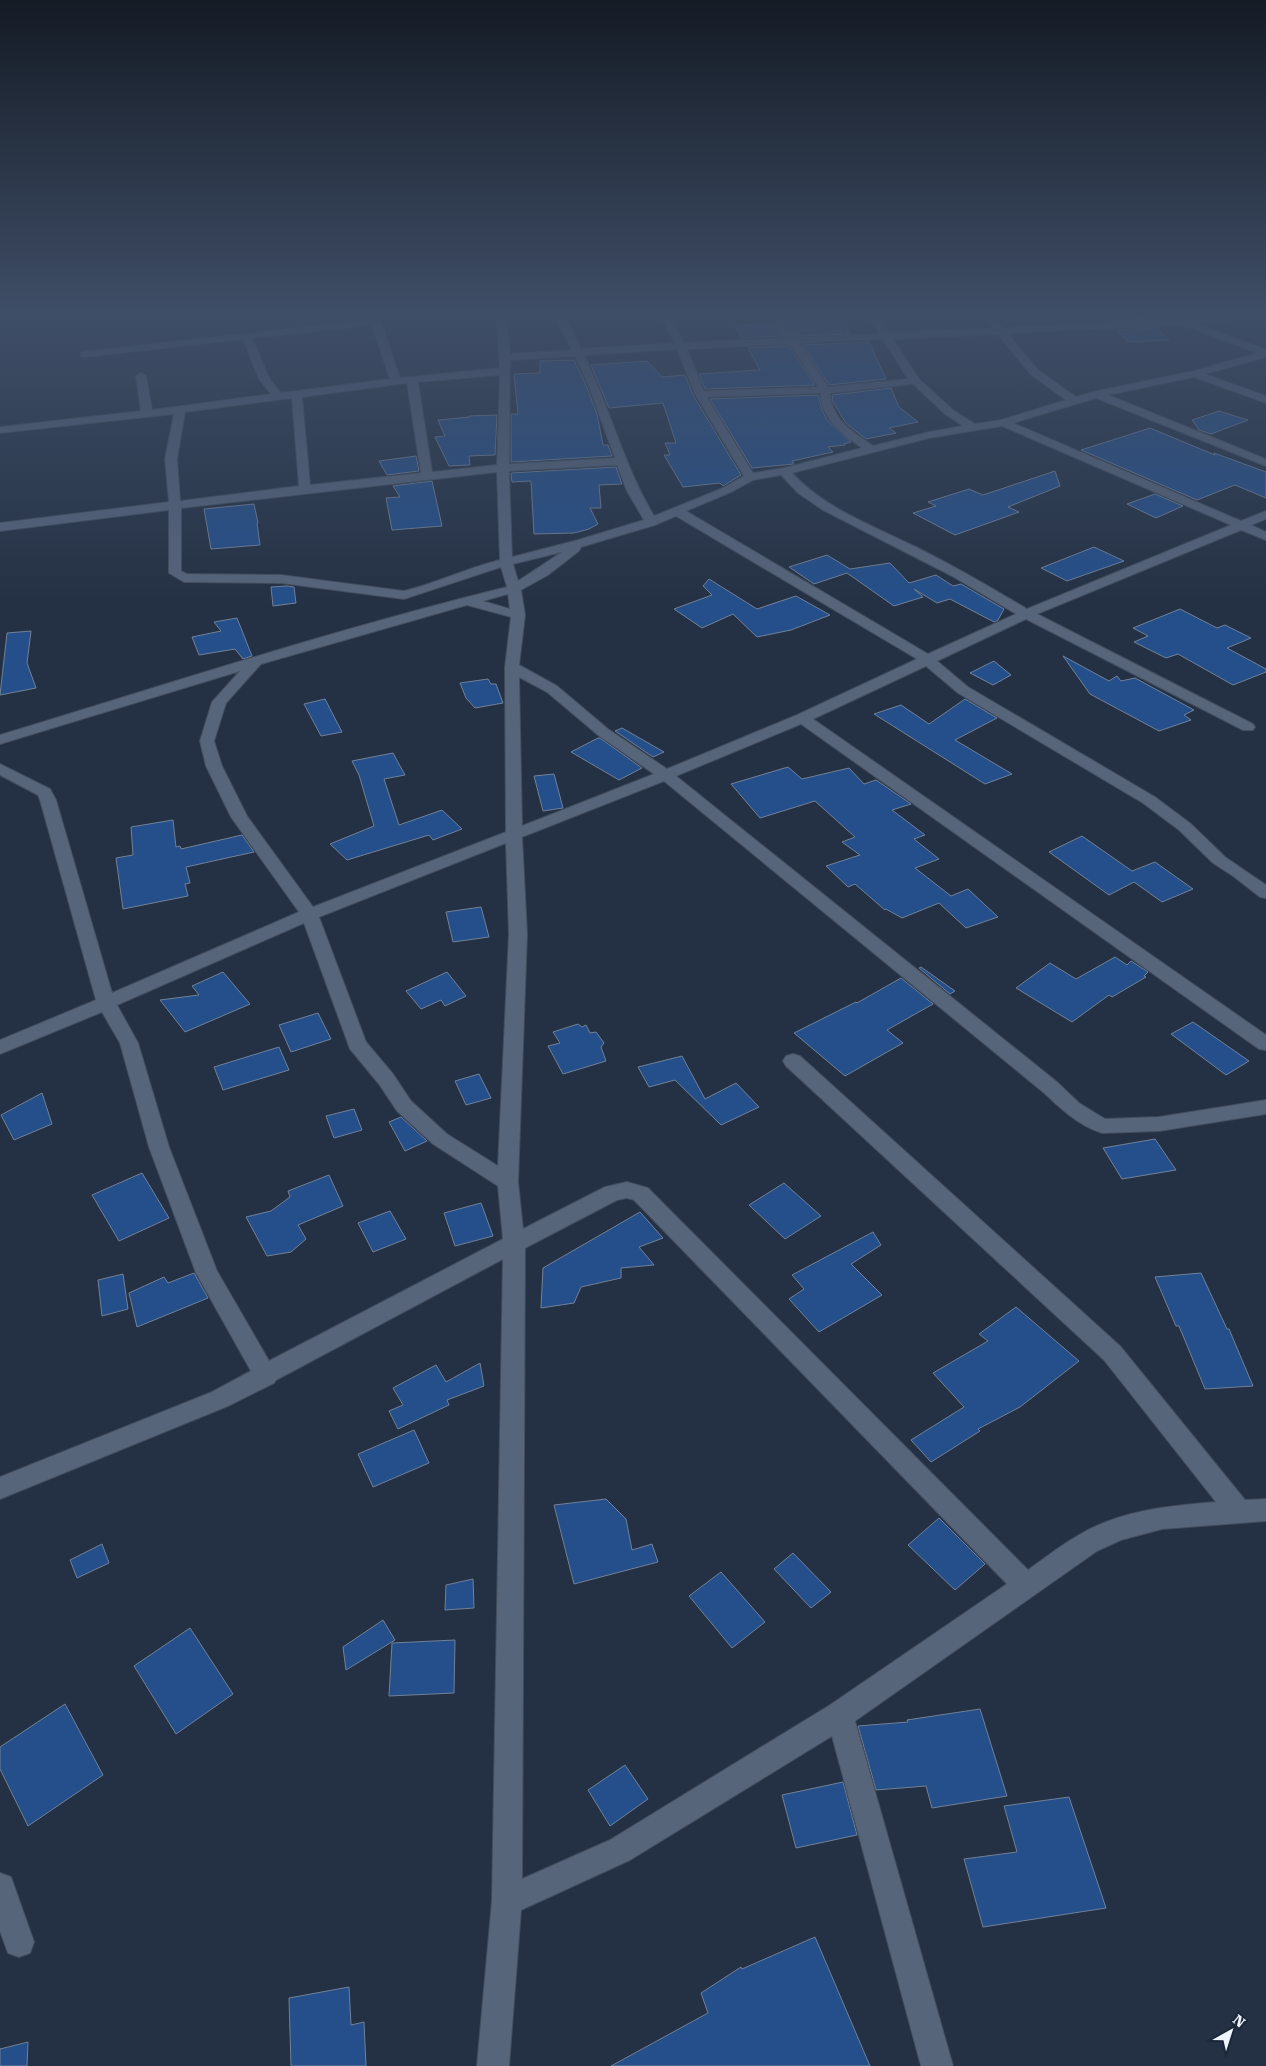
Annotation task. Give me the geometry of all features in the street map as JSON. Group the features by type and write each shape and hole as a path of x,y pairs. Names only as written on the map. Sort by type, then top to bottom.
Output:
{"street":[{"path":"0,430 160,412"},
{"path":"180,412 171,459 175,507 175,573 184,578 288,580 404,595 479,569 652,522 727,490 750,477 784,471 929,435 1003,423 1037,412"},
{"path":"299,412 305,489"},
{"path":"417,412 427,476"},
{"path":"493,2066 507,1901 514,1243 508,1182 518,934 514,833 512,667 518,615 514,589 506,563 503,468 504,412"},
{"path":"602,412 633,491 652,522"},
{"path":"711,412 750,477"},
{"path":"830,412 836,425 871,449"},
{"path":"950,412 973,428"},
{"path":"1142,412 1266,463"},
{"path":"1003,423 1266,536"},
{"path":"0,527 175,507 305,489 427,476 503,468 621,461"},
{"path":"784,471 802,491 827,507 956,573 1026,614 1248,727"},
{"path":"678,511 928,660 963,690 1149,800 1185,827 1219,860 1239,872 1266,893"},
{"path":"0,1047 309,914 664,774 689,766 802,718 1026,614 1266,515"},
{"path":"0,740 256,661 460,602 514,589 543,572 582,542"},
{"path":"441,583 460,602 518,615"},
{"path":"256,661 218,702 207,741 214,766 239,817 309,914 357,1044 386,1079 404,1106 440,1139 508,1182"},
{"path":"512,667 552,689 603,732 664,774 1050,1087 1072,1108 1102,1126 1159,1124 1266,1108"},
{"path":"802,718 1266,1044"},
{"path":"0,770 44,792 48,800 106,1003 129,1044 159,1147 207,1273 266,1376"},
{"path":"794,1061 1112,1353 1253,1512"},
{"path":"0,1486 220,1399 514,1243 612,1193 627,1190 641,1194 1027,1587"},
{"path":"507,1901 620,1850 840,1714 1027,1587 1088,1543 1117,1529 1162,1518 1253,1512"},
{"path":"840,1714 937,2066"},
{"path":"0,1888 19,1942"}],"building":[{"path":"518,412 596,412 603,445 608,445 612,456 511,462 511,414 518,414"},
{"path":"666,412 703,412 741,475 723,486 720,483 683,487 664,455 670,455 665,443 676,443"},
{"path":"718,412 823,412 827,420 851,442 845,445 828,447 833,452 792,461 794,464 752,468"},
{"path":"839,412 906,412 918,422 889,428 896,433 866,439 846,423"},
{"path":"1215,412 1224,412 1248,420 1211,434 1199,430 1192,420"},
{"path":"497,415 495,455 469,456 470,465 449,466 435,437 445,436 438,420"},
{"path":"1150,428 1215,455 1214,453 1266,472 1266,498 1235,485 1197,500 1081,450"},
{"path":"416,456 419,471 387,475 379,461"},
{"path":"616,467 622,484 599,485 601,508 590,508 598,524 589,529 574,533 534,534 531,481 512,482 511,473"},
{"path":"1055,471 1060,486 1008,507 1019,512 955,535 913,513 936,506 928,502 969,489 983,495"},
{"path":"432,481 442,526 392,530 386,498 400,497 393,486"},
{"path":"1155,494 1183,506 1156,518 1127,504"},
{"path":"254,504 260,545 211,549 204,509"},
{"path":"1094,547 1124,561 1067,581 1041,568"},
{"path":"827,555 850,569 890,563 909,583 936,575 953,586 961,584 1004,609 998,620 994,622 950,599 937,603 914,589 923,597 894,606 847,573 814,584 789,567"},
{"path":"709,579 757,609 796,596 830,615 791,630 757,637 733,614 702,628 674,609 712,595 703,586"},
{"path":"271,587 294,587 296,603 273,606"},
{"path":"1180,609 1217,628 1225,625 1251,638 1227,648 1266,669 1266,672 1233,685 1178,654 1166,658 1134,642 1148,636 1133,628"},
{"path":"237,618 252,656 243,659 235,649 199,655 192,637 221,631 214,622"},
{"path":"31,631 27,663 36,688 0,695 7,633"},
{"path":"1063,656 1109,681 1117,676 1121,681 1135,678 1194,710 1184,715 1191,720 1159,731 1090,694"},
{"path":"994,661 1011,675 993,685 970,673"},
{"path":"488,679 491,684 496,684 503,703 475,708 466,698 460,683"},
{"path":"325,699 342,732 321,736 304,704"},
{"path":"965,699 997,718 955,740 1012,774 985,784 874,714 901,705 929,724"},
{"path":"622,728 664,752 653,757 615,731"},
{"path":"598,738 642,768 619,780 571,752"},
{"path":"393,753 405,775 384,779 399,825 442,810 462,829 433,840 429,835 347,860 330,844 374,826 359,775 352,761"},
{"path":"788,767 802,779 849,768 864,784 876,780 911,804 892,810 925,835 914,839 939,859 915,868 951,896 968,889 998,917 966,928 939,903 902,918 885,910 855,884 848,887 826,866 860,855 842,842 855,837 815,801 760,818 731,784"},
{"path":"554,774 563,808 543,811 534,776"},
{"path":"173,820 176,847 180,846 181,849 242,835 254,852 186,867 190,883 185,884 188,896 123,909 116,858 133,855 131,827"},
{"path":"1082,836 1132,871 1155,862 1193,889 1162,902 1134,882 1109,895 1049,852"},
{"path":"481,907 489,937 453,942 446,912"},
{"path":"1115,957 1127,965 1131,961 1148,972 1144,976 1146,977 1112,997 1109,995 1072,1022 1016,988 1050,963 1076,979"},
{"path":"921,967 955,991 950,994 919,968"},
{"path":"223,972 250,1004 185,1032 160,1000 199,995 192,986"},
{"path":"447,972 466,996 445,1006 441,1000 421,1009 406,991"},
{"path":"901,978 933,1004 887,1030 903,1043 845,1076 794,1033 857,1003"},
{"path":"318,1013 331,1039 291,1052 279,1025"},
{"path":"1193,1022 1249,1061 1226,1075 1171,1034"},
{"path":"578,1024 582,1027 586,1025 590,1033 596,1032 604,1043 601,1047 606,1061 563,1074 548,1046 560,1043 553,1032"},
{"path":"279,1047 289,1070 223,1090 214,1067"},
{"path":"682,1056 705,1099 736,1083 759,1107 721,1125 675,1080 649,1087 638,1067"},
{"path":"479,1074 491,1098 466,1105 455,1081"},
{"path":"42,1093 52,1124 14,1140 1,1115"},
{"path":"354,1109 362,1130 334,1138 326,1116"},
{"path":"401,1117 427,1141 405,1151 389,1122"},
{"path":"1155,1139 1176,1170 1122,1179 1103,1148"},
{"path":"142,1173 169,1218 119,1241 92,1195"},
{"path":"329,1175 343,1206 298,1225 306,1239 291,1252 267,1256 246,1217 271,1211 290,1197 288,1191"},
{"path":"784,1183 821,1216 785,1239 749,1205"},
{"path":"481,1203 493,1236 455,1246 444,1213"},
{"path":"390,1211 406,1239 373,1252 358,1223"},
{"path":"640,1212 663,1238 639,1247 654,1265 621,1268 621,1278 581,1287 574,1303 541,1308 543,1268"},
{"path":"873,1232 881,1245 851,1264 882,1295 819,1332 789,1299 804,1289 792,1275"},
{"path":"194,1273 208,1298 137,1327 129,1293 164,1277 168,1283"},
{"path":"1201,1273 1227,1329 1229,1329 1253,1386 1205,1389 1179,1326 1176,1326 1155,1277"},
{"path":"123,1274 128,1309 102,1316 98,1280"},
{"path":"1016,1307 1079,1361 1020,1407 978,1429 980,1431 931,1462 911,1440 964,1407 933,1373 988,1341 979,1334"},
{"path":"480,1363 484,1386 447,1400 449,1405 398,1429 389,1411 403,1405 393,1388 436,1365 446,1382"},
{"path":"414,1430 429,1463 373,1487 358,1454"},
{"path":"606,1499 626,1519 632,1550 652,1544 658,1562 574,1584 554,1505"},
{"path":"939,1518 985,1564 955,1590 908,1545"},
{"path":"102,1544 109,1563 77,1578 70,1560"},
{"path":"793,1553 831,1592 811,1608 774,1569"},
{"path":"721,1572 765,1622 732,1648 689,1596"},
{"path":"473,1579 474,1608 445,1610 446,1585"},
{"path":"383,1620 395,1640 346,1670 343,1647"},
{"path":"190,1628 233,1694 176,1734 134,1666"},
{"path":"455,1640 454,1693 389,1696 392,1643"},
{"path":"65,1704 103,1775 28,1826 0,1769 0,1747"},
{"path":"980,1709 1007,1796 932,1808 926,1786 876,1790 858,1726 908,1722 907,1720"},
{"path":"625,1765 648,1799 610,1826 588,1790"},
{"path":"843,1782 857,1835 796,1848 782,1795"},
{"path":"1069,1797 1106,1908 983,1927 964,1859 1017,1852 1004,1806"},
{"path":"815,1937 870,2066 611,2066 708,2013 701,1993 741,1967 742,1969"},
{"path":"349,1987 351,2025 364,2022 366,2066 291,2066 289,1998"},
{"path":"28,2042 27,2066 0,2066 0,2049"}]}
